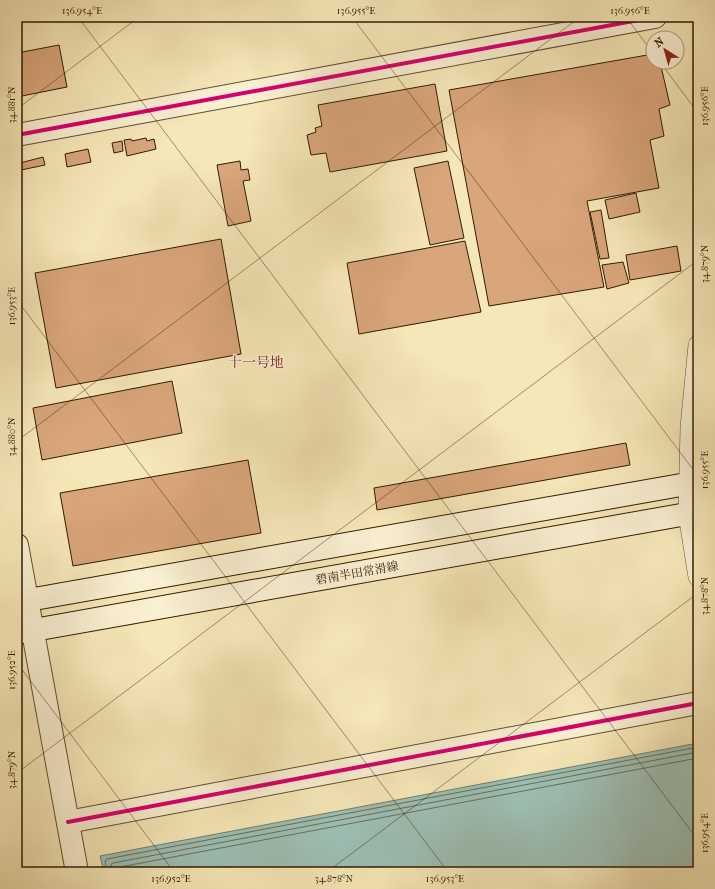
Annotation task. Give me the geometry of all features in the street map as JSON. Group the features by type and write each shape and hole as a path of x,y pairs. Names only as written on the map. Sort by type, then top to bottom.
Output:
{"street":[{"path":"17,135 655,17"},
{"path":"698,345 690,427 693,513 698,577"},
{"path":"22,601 693,484"},
{"name":"碧南半田常滑線","path":"25,632 693,513"},
{"path":"17,545 25,632 68,822 77,872"},
{"path":"68,822 698,703"}],"water":[{"path":"698,743 698,872 104,872 100,856"}],"building":[{"path":"59,45 67,87 17,97 17,53"},
{"path":"645,55 645,70 662,70 670,105 659,109 664,136 650,140 659,188 587,201 604,287 489,306 449,90"},
{"path":"435,84 447,151 330,172 326,153 311,155 307,135 316,132 315,128 322,126 318,105"},
{"path":"146,138 147,141 154,139 156,149 127,156 124,140 131,139 132,141"},
{"path":"122,141 123,151 114,153 112,143"},
{"path":"88,149 91,162 67,167 65,154"},
{"path":"43,157 45,165 21,170 20,163"},
{"path":"240,161 241,170 248,169 250,180 243,181 251,221 228,226 217,165"},
{"path":"448,161 464,238 430,245 414,168"},
{"path":"636,193 640,212 609,219 605,200"},
{"path":"601,210 609,258 600,259 590,212"},
{"path":"221,239 241,354 56,388 35,273"},
{"path":"465,241 481,312 359,334 347,263"},
{"path":"677,246 681,271 630,280 626,255"},
{"path":"623,262 629,283 607,289 602,265"},
{"path":"172,381 182,433 42,460 33,408"},
{"path":"626,443 630,465 377,510 374,488"},
{"path":"248,460 261,533 73,566 60,493"}],"cycle path":[{"path":"17,135 655,17"},
{"path":"68,822 698,703"}],"district":[{"name":"十一号地","path":"256,362"}]}
